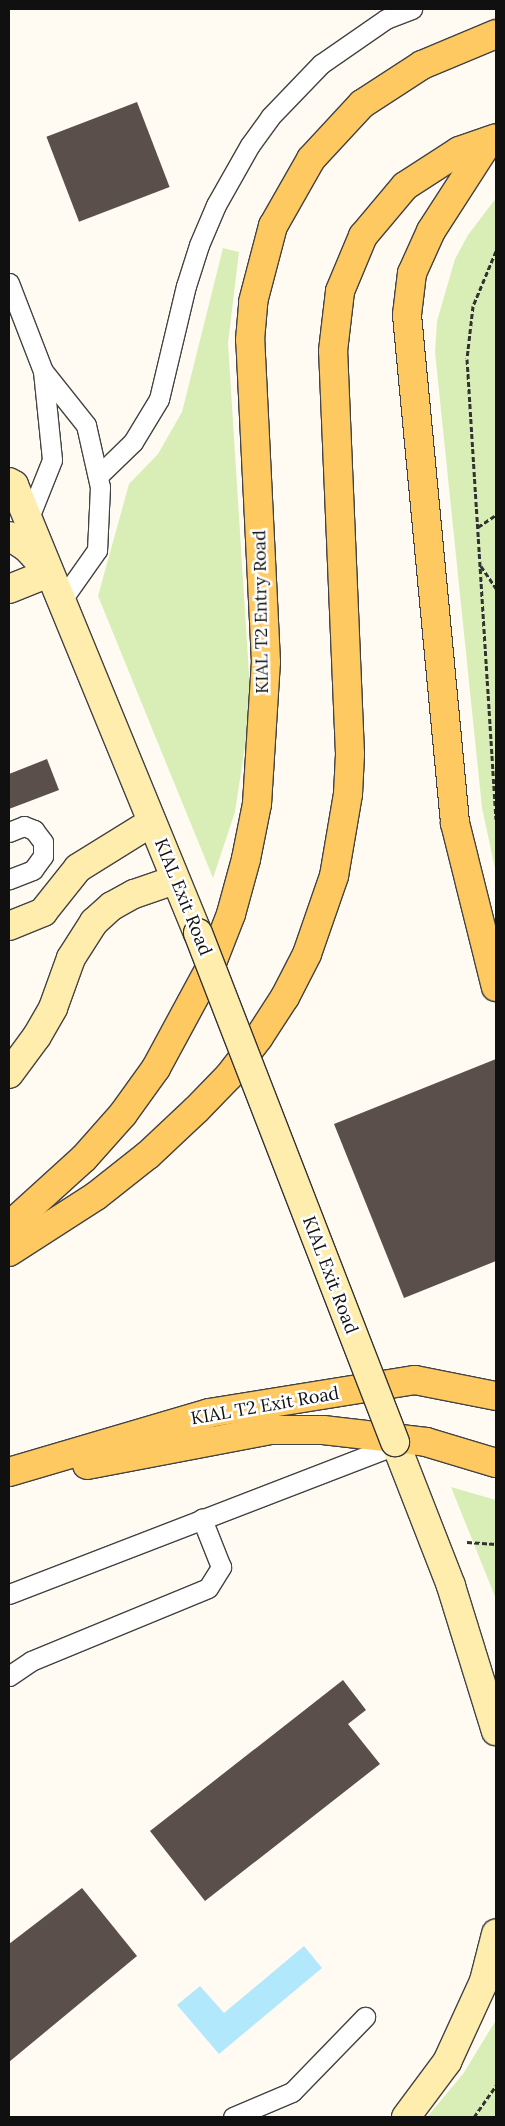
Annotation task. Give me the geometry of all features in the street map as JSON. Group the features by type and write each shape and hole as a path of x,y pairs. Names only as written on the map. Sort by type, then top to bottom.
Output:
{"main road":[{"name":"KIAL T2 Entry Road","path":"9,1226 84,1158 123,1114 156,1068 210,968 230,914 246,859 257,804 266,662 250,340 253,302 273,226 311,158 362,104 422,65 496,34"},
{"path":"9,1252 96,1196 148,1155 229,1076 259,1037 285,997 322,916 343,836 350,754 333,351 340,291 363,236 405,186 459,151 493,139"},
{"path":"493,139 432,231 412,273 407,315 455,823 496,987"},
{"name":"KIAL Exit Road","path":"9,482 14,485 18,528 49,573 198,933 451,1586 496,1731"},
{"path":"9,589 49,573"},
{"path":"9,926 43,912 78,868 152,822"},
{"path":"9,1074 37,1036 53,1008 71,958 94,922 112,906 134,894 175,880"},
{"name":"KIAL T2 Exit Road","path":"9,1472 209,1413 415,1380 496,1396"},
{"name":"KIAL T2 Exit Road","path":"9,1480 271,1430 375,1434 426,1442 496,1463"},
{"path":"406,2117 447,2062 484,1981 496,1934"}],"lane":[{"path":"98,476 133,442 159,399 186,286 199,245 220,197 250,145 287,97 321,64 386,19 412,9"},
{"path":"9,283 43,372 52,460 18,528"},
{"path":"43,372 86,425 98,476 97,550 61,601"},
{"path":"9,832 24,826 34,830 43,842 43,856 33,870 9,879"},
{"path":"9,1594 396,1443"},
{"path":"9,1676 31,1661 208,1588 221,1567 202,1519"},
{"path":"233,2117 292,2092 365,2017"}],"path":[{"path":"496,251 473,306 467,359 496,819"},
{"path":"477,527 496,515"},
{"path":"480,564 496,588"},
{"path":"474,2117 496,2085"}],"green space":[{"path":"496,198 496,873 482,808 435,352 437,321 455,259 468,235"},
{"path":"223,248 239,252 228,343 251,706 235,812 213,878 98,596 129,484 158,454 182,412"},
{"path":"451,1487 496,1500 496,1599"},
{"path":"496,2020 496,2117 427,2117 463,2074"}],"water":[{"path":"304,1946 322,1968 219,2054 177,2005 200,1986 224,2013"}],"building":[{"path":"137,102 170,187 79,222 46,137"},
{"path":"47,759 59,790 9,809 9,774"},
{"path":"496,1059 496,1261 404,1298 334,1124"},
{"path":"343,1680 366,1710 348,1724 380,1764 205,1901 150,1831"},
{"path":"82,1888 137,1956 9,2062 9,1944"}]}
